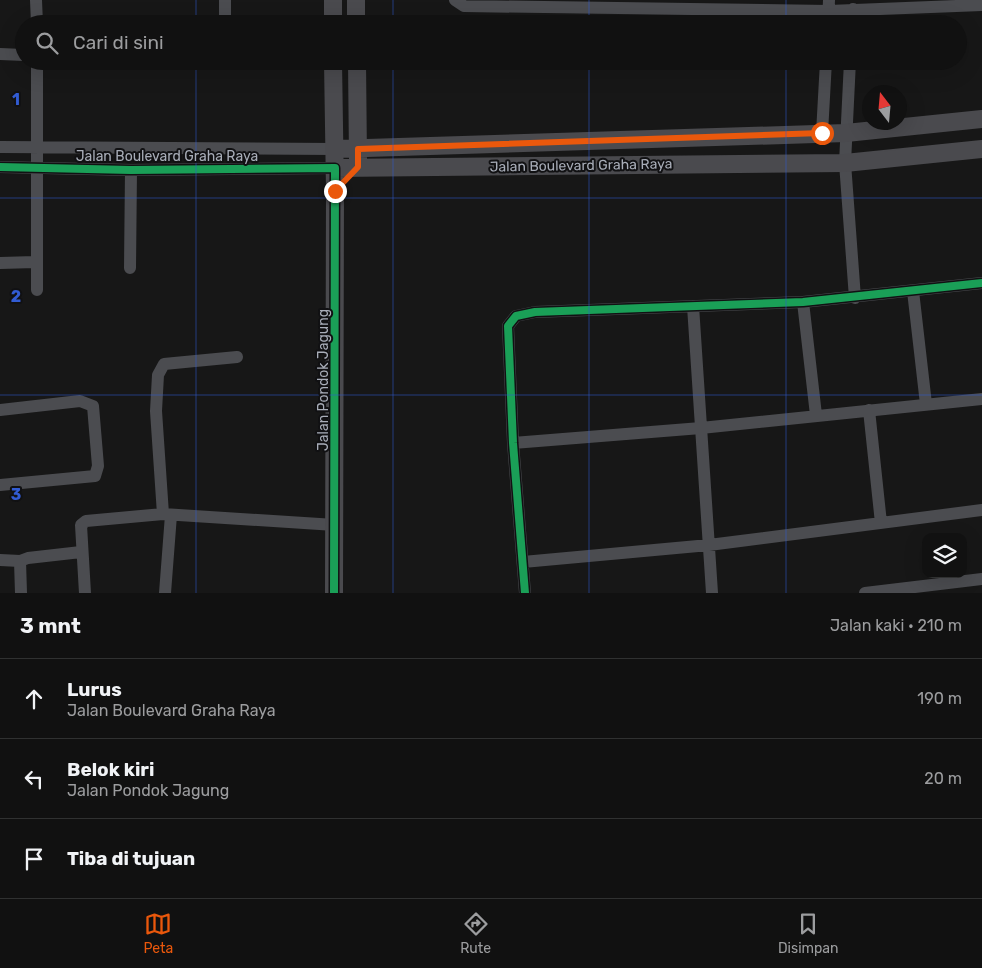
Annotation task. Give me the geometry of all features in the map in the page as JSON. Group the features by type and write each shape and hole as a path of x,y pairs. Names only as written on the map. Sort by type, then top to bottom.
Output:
{"main road":[{"path":"333,0 333,15"},
{"path":"356,0 356,15"},
{"name":"Jalan Pondok Jagung","path":"333,70 335,168 334,593"},
{"path":"335,191 358,167 356,70"},
{"name":"Jalan Boulevard Graha Raya","path":"334,149 846,133 982,119"},
{"name":"Jalan Boulevard Graha Raya","path":"335,168 845,163 982,149"}],"street":[{"path":"36,0 37,15"},
{"path":"225,0 225,15"},
{"path":"455,0 464,6 829,5 853,9 982,4"},
{"path":"853,9 853,15"},
{"path":"0,54 15,54"},
{"path":"37,70 37,290"},
{"path":"822,133 826,70"},
{"path":"850,70 845,163 856,298"},
{"name":"Jalan Boulevard Graha Raya","path":"0,147 334,149"},
{"name":"Jalan Boulevard Graha Raya","path":"0,168 36,167 131,170 335,168"},
{"path":"130,268 131,170"},
{"path":"0,262 36,262"},
{"path":"525,593 513,443 508,326 512,319 521,314 535,312 803,302 856,298 982,283"},
{"path":"913,291 926,404"},
{"path":"803,302 816,415"},
{"path":"693,306 712,593"},
{"path":"164,593 167,515 156,411 158,375 164,364 238,357"},
{"path":"513,443 701,428 982,398"},
{"path":"0,410 80,401 93,406 98,466 95,476 0,485"},
{"path":"869,410 881,524"},
{"path":"523,562 709,544 982,510"},
{"path":"85,593 81,552 81,526 86,521 167,515 335,525"},
{"path":"0,560 20,562 28,558 81,552"},
{"path":"20,562 21,593"},
{"path":"865,593 982,579"}],"cycle path":[{"path":"0,167 131,170 335,168 334,593"},
{"path":"525,593 513,443 508,326 516,316 535,312 803,302 982,283"}],"route":[{"path":"335,191 358,167 358,149 822,133"}]}
